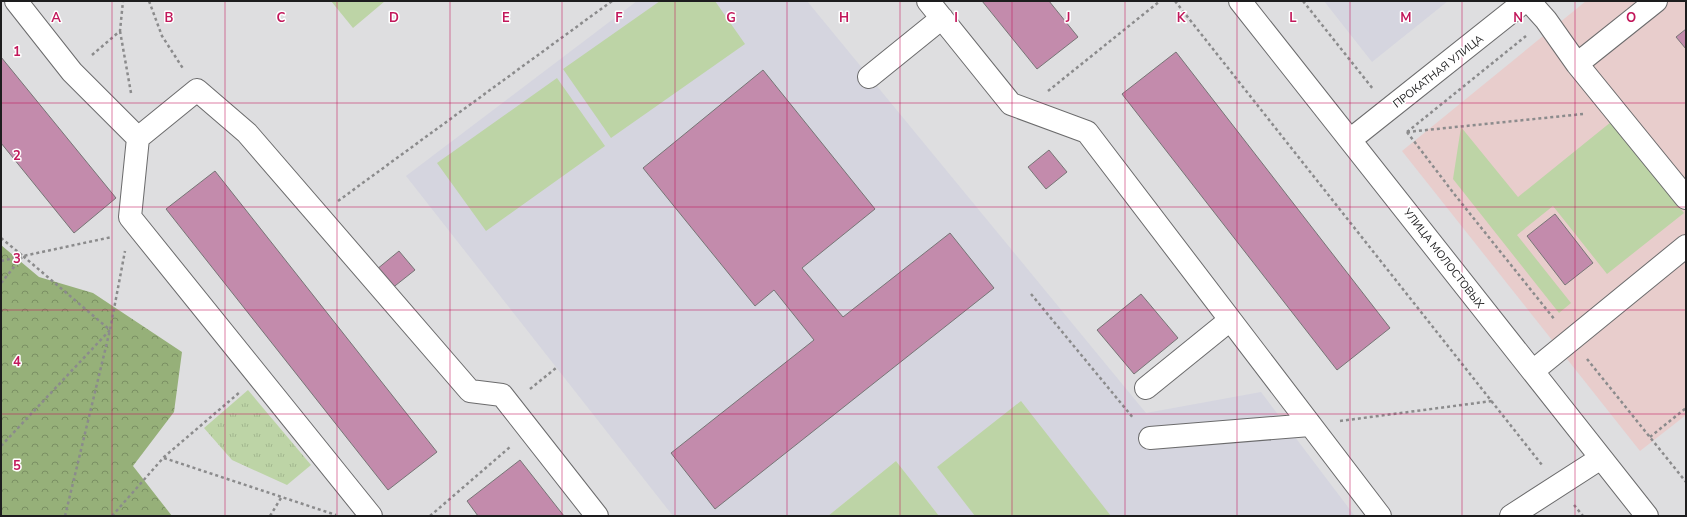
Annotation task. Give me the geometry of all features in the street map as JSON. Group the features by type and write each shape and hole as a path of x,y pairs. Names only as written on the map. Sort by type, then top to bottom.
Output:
{"street":[{"path":"16,1 72,72 138,138"},
{"path":"928,1 1011,104 1087,132 1380,516"},
{"name":"УЛИЦА МОЛОСТОВЫХ","path":"1240,1 1647,516"},
{"name":"ПРОКАТНАЯ УЛИЦА","path":"1350,140 1525,1"},
{"path":"1529,1 1546,20 1577,64 1686,198"},
{"path":"1577,64 1656,1"},
{"path":"870,77 942,18"},
{"path":"371,516 258,376 129,225 138,138 197,90 247,133 470,392 502,395 597,516"},
{"path":"1533,371 1686,246"},
{"path":"1146,388 1230,320"},
{"path":"1150,438 1310,425"},
{"path":"1512,516 1601,458"}],"path":[{"path":"123,1 120,31 132,100"},
{"path":"149,1 162,36 197,90"},
{"path":"318,215 612,1"},
{"path":"1025,110 1160,1"},
{"path":"1175,1 1583,516"},
{"path":"1303,1 1373,90"},
{"path":"1407,132 1546,20"},
{"path":"72,72 120,31"},
{"path":"1407,132 1614,110"},
{"path":"1407,132 1455,195 1686,482"},
{"path":"1,261 129,225 110,330 65,516"},
{"path":"1,238 110,330"},
{"path":"1,283 23,256"},
{"path":"1031,294 1150,438"},
{"path":"1,446 110,330"},
{"path":"510,405 556,368"},
{"path":"112,516 164,457 258,376"},
{"path":"1310,425 1492,401"},
{"path":"1650,437 1686,408"},
{"path":"430,516 530,430"},
{"path":"164,457 281,498 338,516"},
{"path":"270,516 281,498"}],"shaded area":[{"path":"637,1 807,1 1146,413 1261,392 1354,515 939,516 896,461 828,516 673,516 406,176"},
{"path":"1324,1 1448,1 1372,62"},
{"path":"1586,1 1686,1 1686,415 1640,451 1402,151"}],"green space":[{"path":"331,1 385,1 353,28"},
{"path":"660,1 715,1 745,44 611,138 563,69"},
{"path":"557,78 605,146 486,231 437,163"},
{"path":"1611,122 1684,213 1607,274 1553,206 1517,235 1571,303 1559,313 1453,179 1461,127 1518,197"},
{"path":"1,245 39,277 93,293 182,352 174,412 133,466 172,516 1,516"},
{"path":"248,390 311,465 287,485 232,460 204,428"},
{"path":"1021,401 1111,516 975,516 937,467"},
{"path":"896,461 939,516 828,516"}],"building":[{"path":"982,1 1049,1 1078,37 1037,69"},
{"path":"1686,29 1686,49 1676,37"},
{"path":"1176,52 1390,328 1337,370 1122,94"},
{"path":"1,57 116,198 74,233 1,143"},
{"path":"763,70 875,209 802,268 843,317 950,233 994,288 715,509 671,453 814,340 774,290 755,306 643,168"},
{"path":"1049,150 1067,172 1046,189 1028,167"},
{"path":"215,171 437,452 388,490 166,209"},
{"path":"1555,214 1593,263 1565,285 1527,236"},
{"path":"399,251 415,270 386,293 371,274"},
{"path":"1141,294 1178,338 1134,374 1097,330"},
{"path":"520,460 564,516 478,516 467,501"}]}
